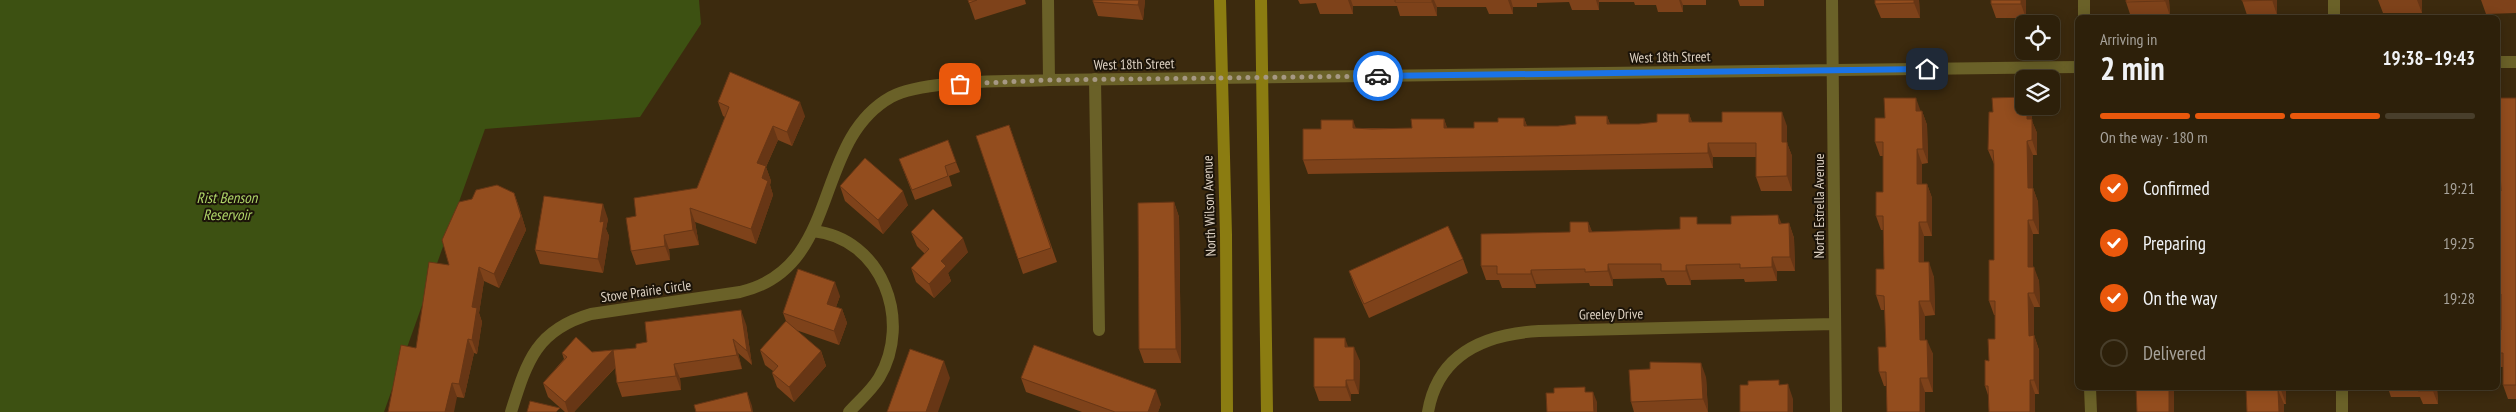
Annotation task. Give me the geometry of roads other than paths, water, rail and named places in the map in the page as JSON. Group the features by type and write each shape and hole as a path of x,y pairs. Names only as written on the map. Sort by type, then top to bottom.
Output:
{"main road":[{"name":"North Wilson Avenue","path":"1220,0 1220,78 1226,235 1227,412"},
{"path":"1261,0 1266,412"}],"street":[{"path":"1048,0 1049,80"},
{"name":"North Estrella Avenue","path":"1832,0 1836,412"},
{"path":"2084,0 2084,15"},
{"path":"2334,0 2334,15"},
{"path":"2500,62 2516,62"},
{"name":"West 18th Street","path":"1049,80 2075,67"},
{"path":"1095,79 1099,330"},
{"name":"Stove Prairie Circle","path":"511,412 521,378 536,350 543,339 565,324 591,314 752,289 781,274 808,244 830,185 856,130 872,112 892,97 919,87 1049,80"},
{"path":"814,231 831,233 860,251 884,280 892,302 894,316 892,338 880,376 849,412"},
{"name":"Greeley Drive","path":"1428,412 1441,376 1448,368 1463,353 1478,343 1495,337 1532,332 1835,324"},
{"path":"2090,390 2091,412"},
{"path":"2342,390 2342,412"}],"water":[{"name":"Rist Benson Reservoir","path":"0,0 699,0 701,24 640,117 485,129 384,412 0,412"}]}
